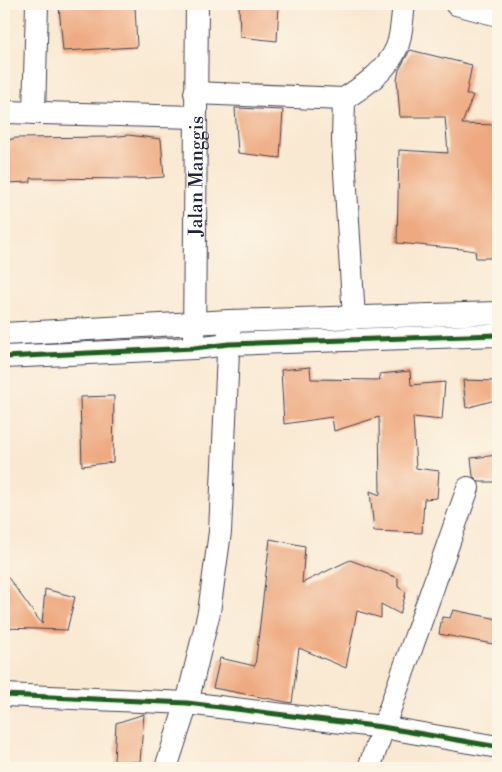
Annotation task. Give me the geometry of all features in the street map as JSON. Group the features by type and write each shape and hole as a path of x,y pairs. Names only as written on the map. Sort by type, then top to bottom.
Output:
{"street":[{"path":"34,113 37,4"},
{"name":"Jalan Manggis","path":"194,348 197,4"},
{"path":"195,93 344,99 367,83 386,65 397,46 404,4"},
{"path":"456,4 498,15"},
{"path":"344,99 344,150 354,318"},
{"path":"4,112 195,117"},
{"path":"4,334 194,325 229,321 498,314"},
{"path":"166,768 187,703 209,612 220,532 229,321"},
{"path":"4,356 194,348 229,344 498,335"},
{"path":"369,768 468,488"},
{"path":"4,695 187,703 382,727 498,747"}],"building":[{"path":"102,4 135,6 137,47 63,51 59,6"},
{"path":"239,4 279,4 277,41 240,37"},
{"path":"410,50 472,65 466,95 473,95 462,124 498,125 498,248 496,258 476,258 475,251 462,249 397,243 399,150 448,153 445,117 400,117 397,80 399,70"},
{"path":"235,108 283,110 280,158 238,153"},
{"path":"128,135 161,139 164,177 135,179 31,178 31,182 4,183 4,141 16,138 111,137"},
{"path":"310,367 311,379 380,380 379,374 410,371 411,385 445,382 442,420 413,417 416,468 439,471 437,498 424,499 422,533 374,531 370,491 380,495 379,417 334,431 332,417 284,424 281,370"},
{"path":"463,380 495,381 495,400 466,408"},
{"path":"114,396 113,462 82,466 80,397"},
{"path":"498,455 498,482 479,482 473,476 471,458"},
{"path":"270,539 305,546 302,583 350,560 398,578 398,587 406,592 400,614 381,604 381,618 357,611 346,668 299,648 292,703 213,688 220,658 255,666"},
{"path":"4,572 42,624 45,589 75,597 67,630 4,628"},
{"path":"453,610 498,619 498,645 439,634 442,617 450,618"},
{"path":"144,714 140,762 114,762 116,723"}],"cycle path":[{"path":"4,357 194,348 229,344 498,335"},
{"path":"4,695 187,703 382,727 498,747"}]}
